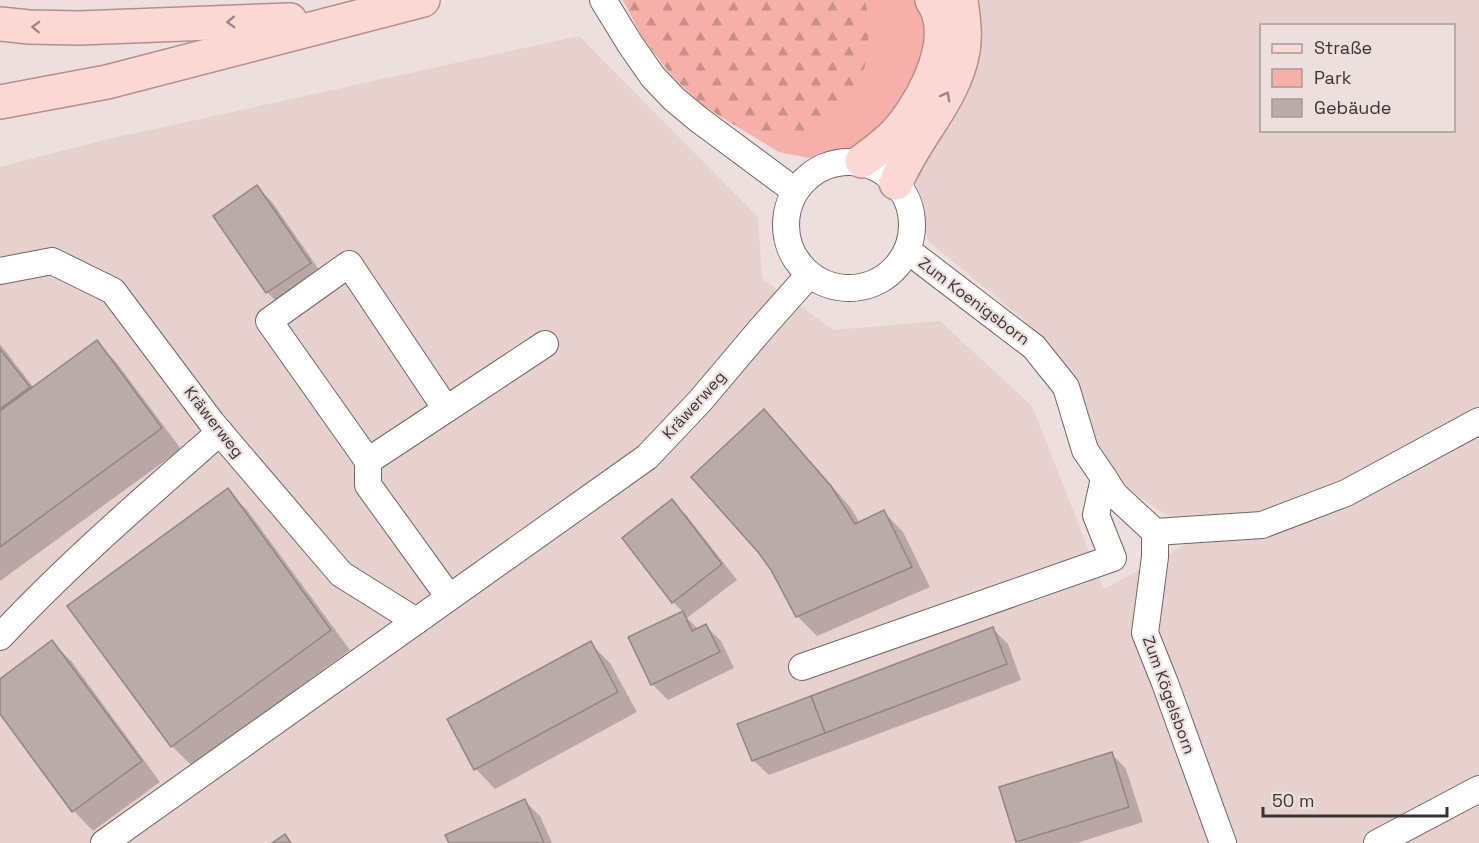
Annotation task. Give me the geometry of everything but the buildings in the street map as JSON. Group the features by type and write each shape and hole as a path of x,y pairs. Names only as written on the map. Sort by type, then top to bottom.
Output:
{"main road":[{"path":"0,102 107,82 423,0"},
{"path":"862,161 878,149 903,124 920,99 936,67 941,29 939,14 932,0"},
{"path":"897,183 910,154 953,84 965,34 961,0"},
{"path":"0,24 79,28 352,18"},
{"path":"0,122 107,82"}],"street":[{"path":"603,0 647,69 674,99 795,190"},
{"path":"862,161 875,165 886,173 905,195 910,208 911,236 907,250 899,264 887,276 873,284 856,288 839,288 809,275 799,265 792,254 786,235 786,215 795,190 813,172 831,164 862,161"},
{"name":"Zum Koenigsborn","path":"907,250 1034,347 1066,387 1085,450 1114,494 1155,532"},
{"name":"Kräwerweg","path":"0,271 52,261 113,291 219,432 341,574 416,621"},
{"path":"446,409 350,264 269,321 368,461 368,485 450,597"},
{"name":"Kräwerweg","path":"104,843 646,457 700,401 809,275"},
{"path":"368,461 545,344"},
{"path":"1155,532 1262,525 1346,493 1479,421"},
{"path":"0,637 41,594 219,432"},
{"path":"802,667 1113,558 1096,515 1104,478"},
{"name":"Zum Kögelsborn","path":"1155,532 1155,557 1145,633 1223,843"},
{"path":"1377,843 1479,789"}],"shaded area":[{"path":"975,0 1479,0 1479,843 0,843 0,167 104,140 579,36 758,217 762,278 833,330 940,321 1032,406 1104,589 1227,522 1168,516 1139,497 1113,473 1092,437 1074,380 1023,319 928,241 916,182 922,153"}],"green space":[{"path":"623,0 865,0 870,21 865,67 840,107 814,130 775,136 741,129 702,105 673,77 642,37"},
{"path":"865,0 923,0 927,76 860,148 832,151 809,158 779,152 741,129 775,136 870,21"}]}
